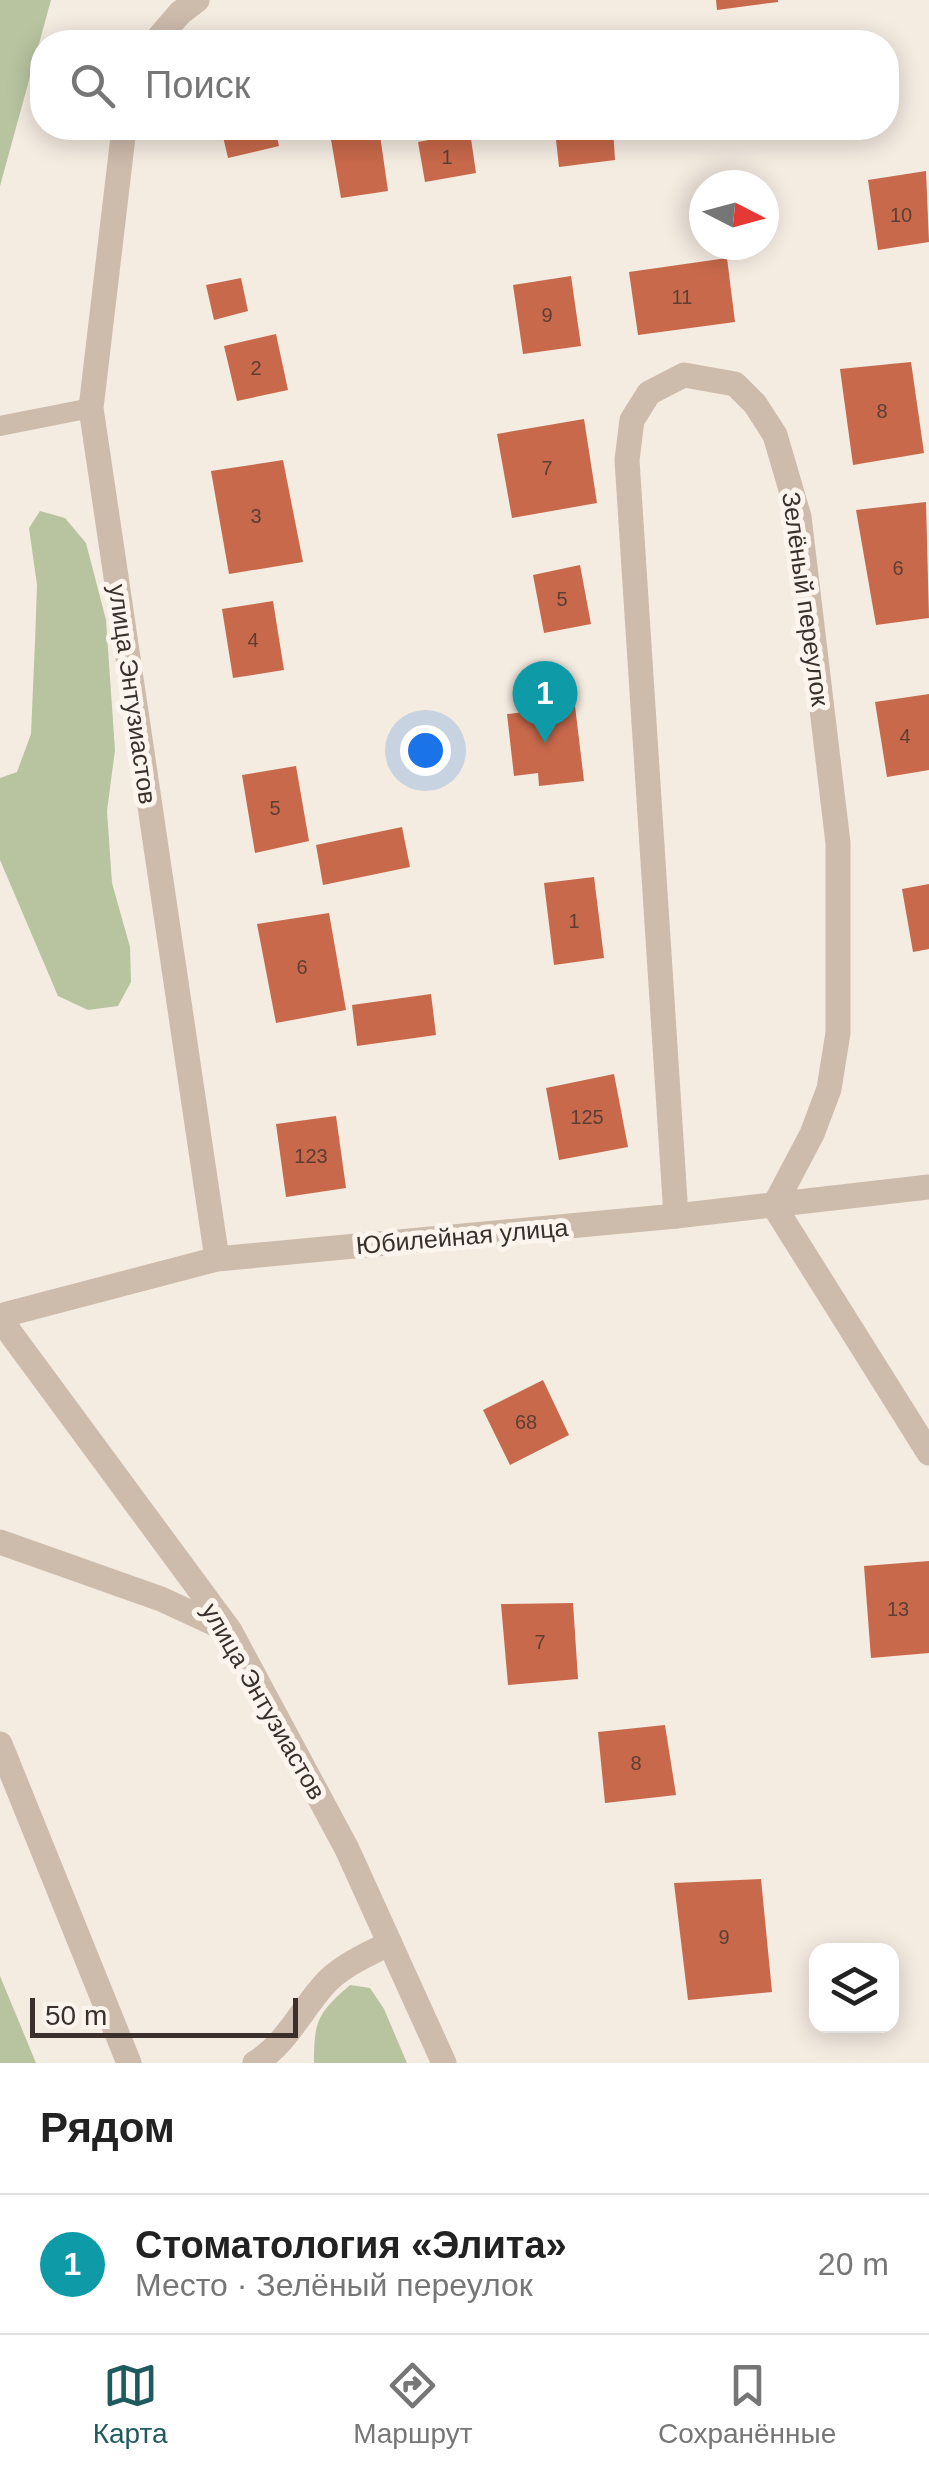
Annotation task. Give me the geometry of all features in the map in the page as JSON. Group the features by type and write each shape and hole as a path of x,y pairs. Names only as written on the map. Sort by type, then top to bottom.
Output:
{"street":[{"path":"165,30 197,0"},
{"name":"улица Энтузиастов","path":"123,140 91,408 217,1259"},
{"name":"Зелёный переулок","path":"676,1216 627,460 632,420 649,392 684,375 735,384 755,404 776,435 799,517 838,843 838,1032 828,1089 812,1134 774,1206"},
{"name":"Юбилейная улица","path":"0,1318 217,1259 676,1216 929,1187"},
{"path":"774,1206 929,1453"},
{"name":"улица Энтузиастов","path":"0,1318 230,1631 347,1849 444,2063"},
{"path":"0,1542 161,1599 230,1631"},
{"path":"0,1744 129,2063"},
{"path":"255,2063 284,2039 324,1984 352,1962 390,1943"}],"lane":[{"path":"0,426 91,408"}],"green space":[{"path":"0,0 51,0 43,30 30,30 30,77 0,186"},
{"path":"40,511 65,518 86,543 106,620 115,750 107,811 112,883 130,947 131,982 118,1006 88,1010 58,996 0,860 0,778 17,772 31,734 37,585 29,528"},
{"path":"0,1976 36,2063 0,2063"},
{"path":"350,1985 370,1988 384,2009 407,2063 314,2063 320,2018"}],"building":[{"path":"716,0 778,0 778,2 717,10"},
{"path":"224,140 278,140 279,146 228,158"},
{"path":"331,140 381,140 388,191 341,198"},
{"path":"471,140 476,173 425,182 418,142"},
{"path":"556,140 614,140 615,160 559,167"},
{"path":"926,171 929,242 878,250 868,180"},
{"path":"727,260 735,322 638,335 629,272"},
{"path":"571,276 581,346 523,354 513,285"},
{"path":"241,278 248,311 214,320 206,285"},
{"path":"276,334 288,390 237,401 224,346"},
{"path":"911,362 924,453 853,465 840,369"},
{"path":"584,419 597,503 512,518 497,434"},
{"path":"283,460 303,562 229,574 211,471"},
{"path":"926,502 929,618 876,625 856,510"},
{"path":"580,565 591,624 544,633 533,575"},
{"path":"273,601 284,670 233,678 222,609"},
{"path":"929,694 929,770 887,777 875,702"},
{"path":"575,706 584,781 539,786 538,773 514,776 507,714"},
{"path":"296,766 309,841 255,853 242,775"},
{"path":"402,827 410,867 323,885 316,845"},
{"path":"594,877 604,958 554,965 544,883"},
{"path":"929,884 929,949 913,952 902,889"},
{"path":"329,913 346,1010 276,1023 257,924"},
{"path":"431,994 436,1035 357,1046 352,1005"},
{"path":"614,1074 628,1147 559,1160 546,1088"},
{"path":"336,1116 346,1188 286,1197 276,1124"},
{"path":"543,1380 569,1435 510,1465 483,1410"},
{"path":"929,1561 929,1653 871,1658 864,1566"},
{"path":"573,1603 578,1679 508,1685 501,1604"},
{"path":"665,1725 676,1795 605,1803 598,1732"},
{"path":"761,1879 772,1992 688,2000 674,1883"}],"place":[{"name":"Стоматология «Элита»","path":"545,743"}]}
